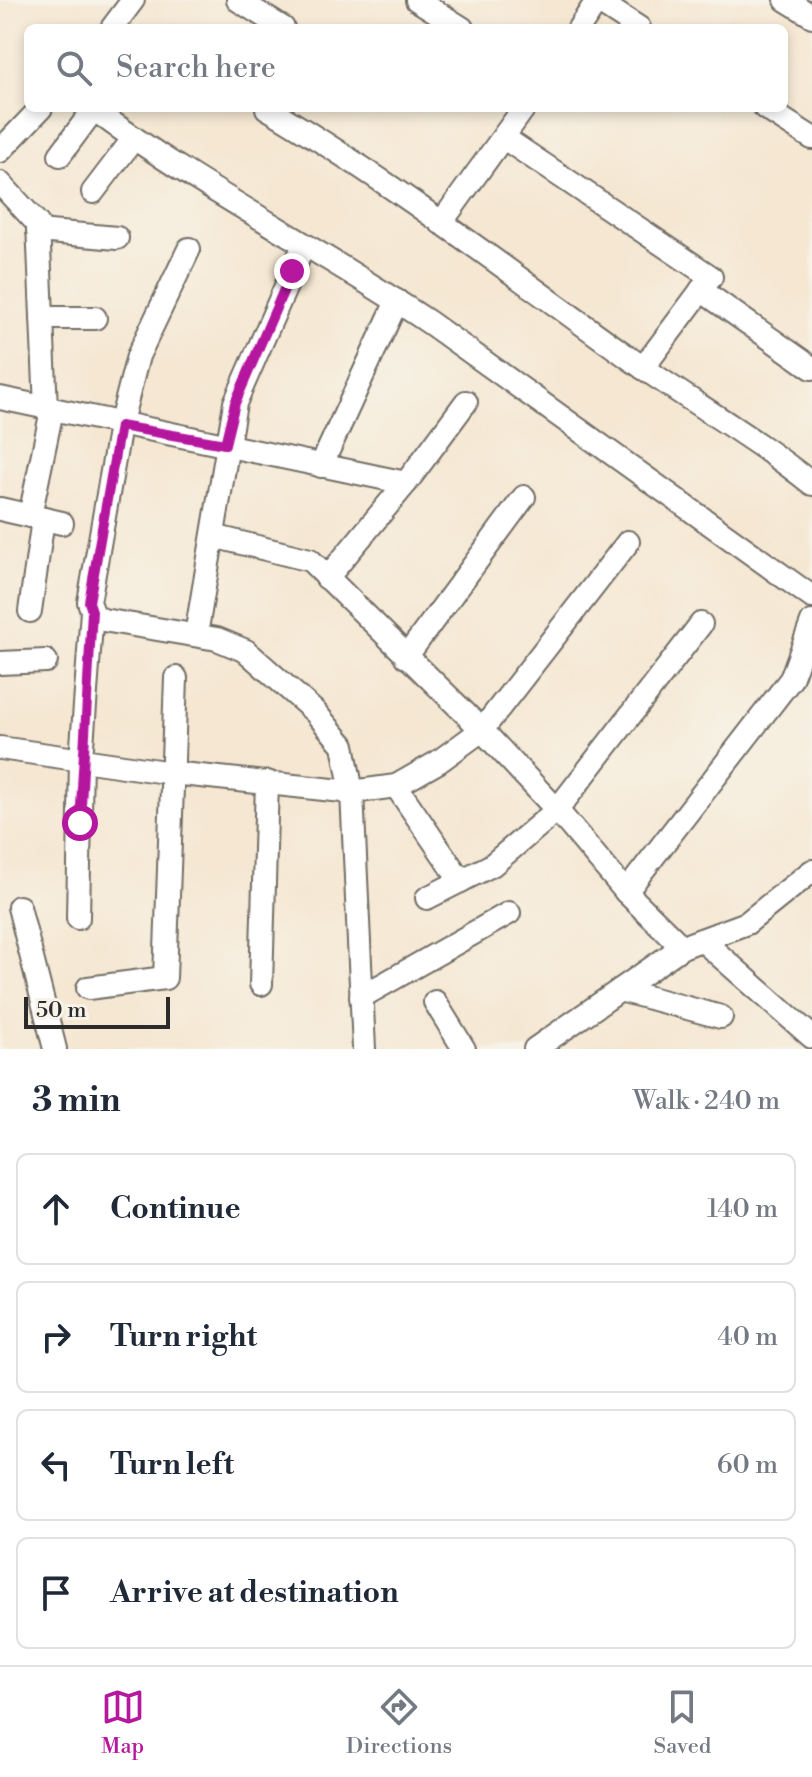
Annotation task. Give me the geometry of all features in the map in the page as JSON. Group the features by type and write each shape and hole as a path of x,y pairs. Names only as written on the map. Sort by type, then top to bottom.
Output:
{"street":[{"path":"122,24 133,0"},
{"path":"238,0 277,24"},
{"path":"417,0 436,21"},
{"path":"581,24 596,0 633,24"},
{"path":"786,0 812,16"},
{"path":"0,151 37,112"},
{"path":"60,155 91,112"},
{"path":"97,112 397,301 812,597"},
{"path":"273,112 441,223 643,368 779,457 812,484"},
{"path":"441,223 521,112"},
{"path":"771,112 812,138"},
{"path":"93,192 134,138"},
{"path":"504,138 711,277 643,368"},
{"path":"0,183 38,224 49,410 45,519 30,611"},
{"path":"38,231 117,238"},
{"path":"196,635 225,444 235,403 304,245"},
{"path":"78,918 81,759 92,611 89,602 120,426 138,356 189,249"},
{"path":"701,290 812,368"},
{"path":"321,466 397,301"},
{"path":"42,318 95,318"},
{"path":"0,398 120,426 225,444 406,483"},
{"path":"327,578 406,483 466,402"},
{"path":"406,657 524,497"},
{"path":"0,509 45,519"},
{"path":"213,536 310,560 482,730 557,810 626,892 812,1037"},
{"path":"0,748 172,773 352,792 396,786 438,762 482,730 628,542"},
{"path":"92,611 103,620 217,639 246,651 315,712 343,745 352,792 364,1049"},
{"path":"427,898 492,865 557,810 701,624"},
{"path":"626,892 791,679 810,635"},
{"path":"0,663 46,661"},
{"path":"88,988 165,978 176,678"},
{"path":"261,984 267,782"},
{"path":"396,786 461,881"},
{"path":"538,1049 692,943 747,923 812,871"},
{"path":"19,907 55,1049"},
{"path":"361,997 509,913"},
{"path":"620,990 721,1017"},
{"path":"435,1002 464,1049"}],"route":[{"path":"80,823 81,759 92,611 89,602 120,426 225,444 235,403 292,271"}]}
